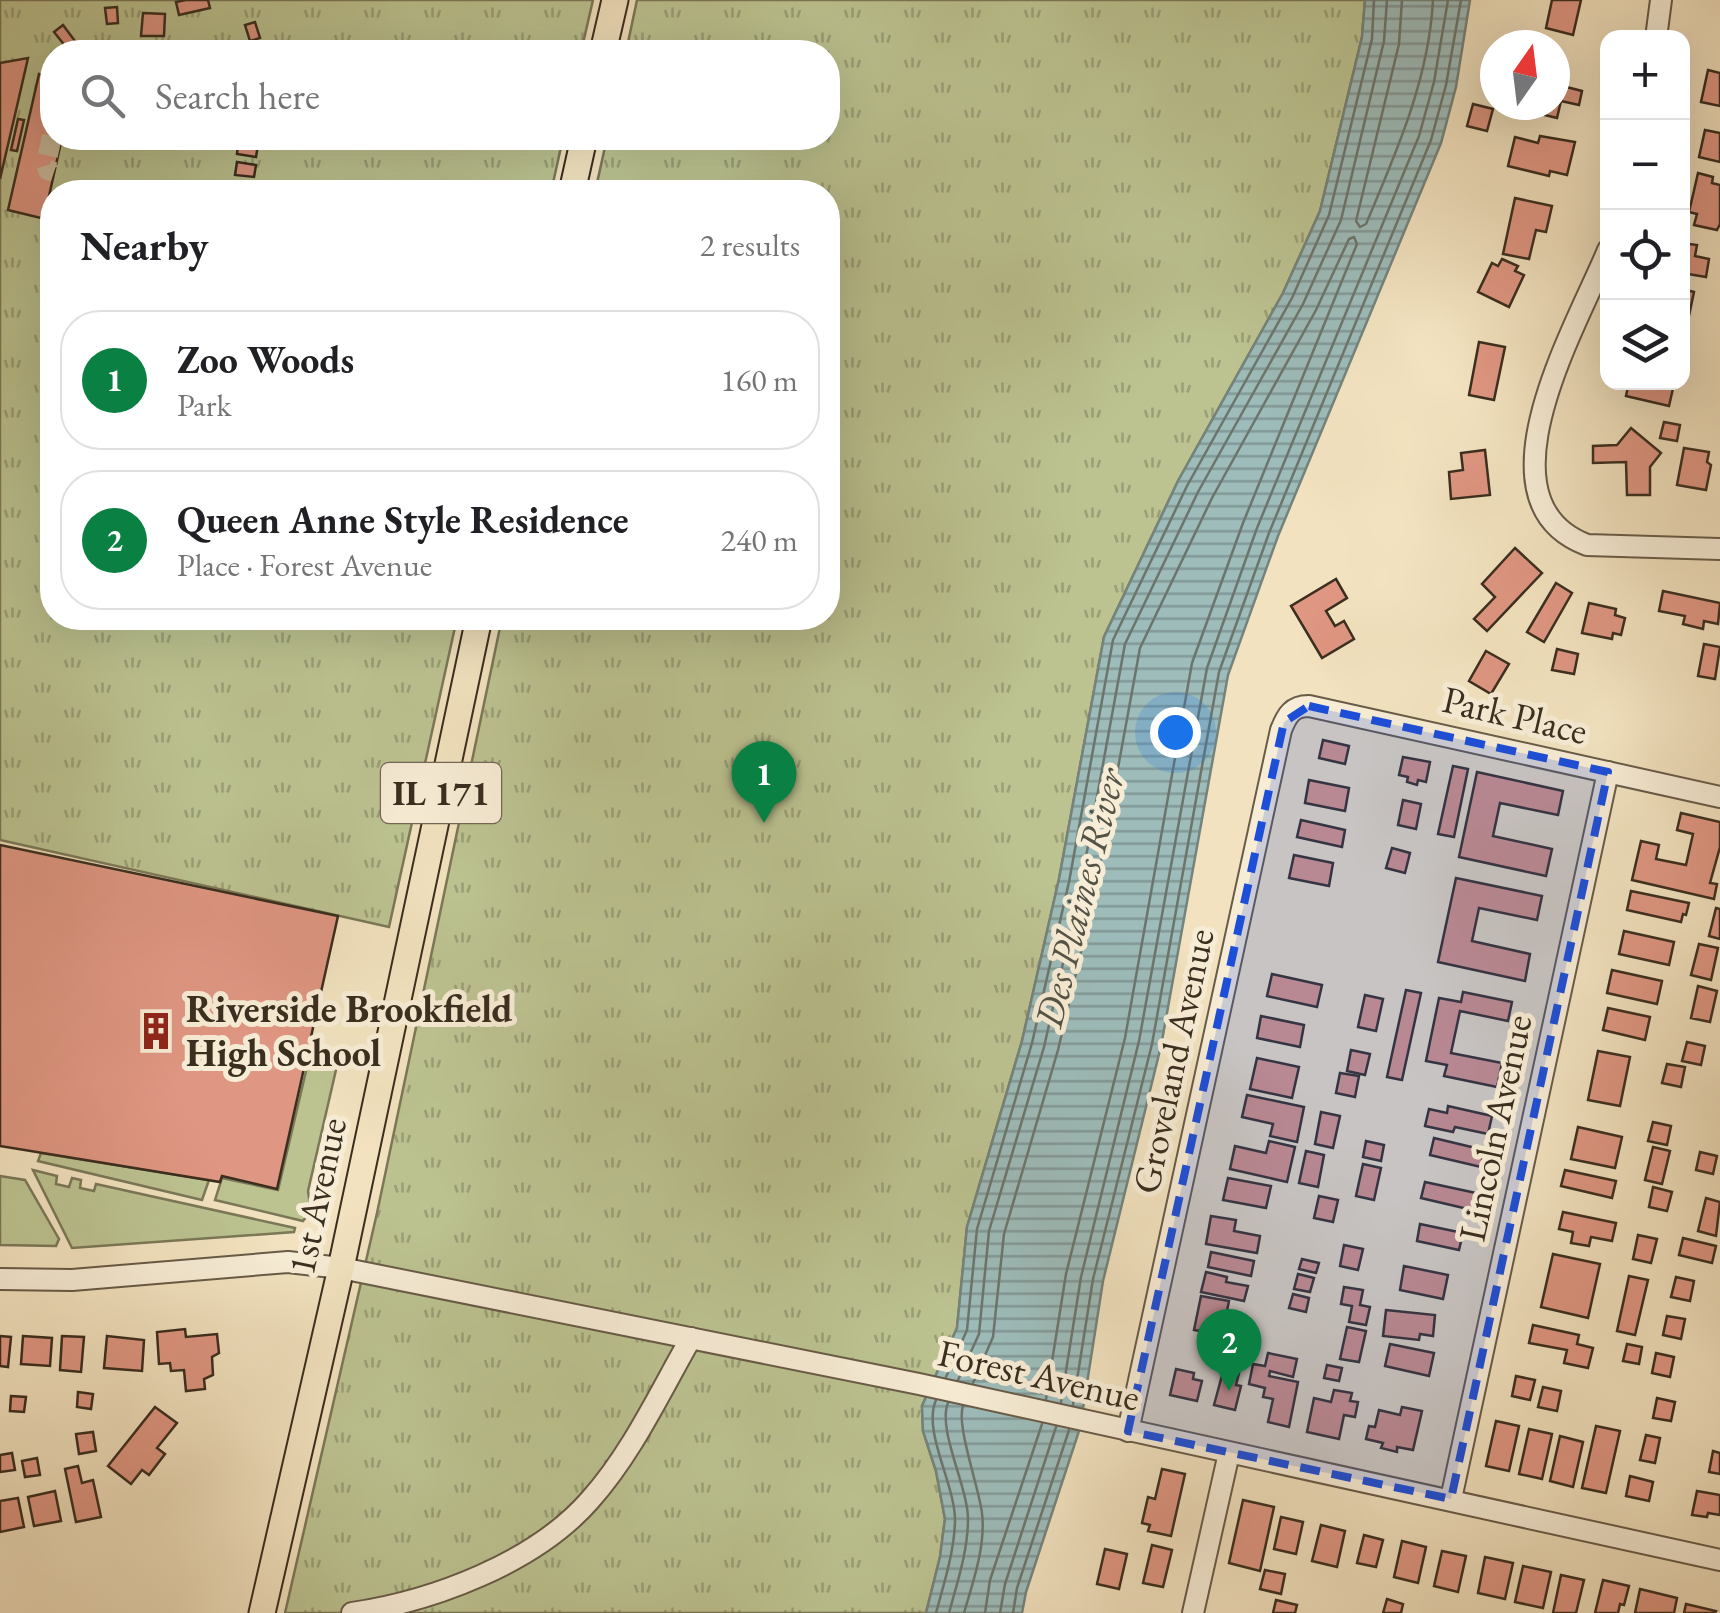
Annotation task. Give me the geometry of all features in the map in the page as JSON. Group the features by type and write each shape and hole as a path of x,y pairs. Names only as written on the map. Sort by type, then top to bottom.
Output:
{"main road":[{"path":"606,40 615,0"},
{"path":"575,180 581,150"},
{"name":"1st Avenue","path":"262,1613 341,1268 476,630"}],"street":[{"path":"1657,30 1661,0"},
{"path":"1600,268 1562,351 1538,430 1536,496 1555,526 1569,538 1588,546 1720,549"},
{"name":"Park Place","path":"1294,709 1309,706 1720,797"},
{"name":"Groveland Avenue","path":"1128,1431 1281,730 1294,709"},
{"name":"Lincoln Avenue","path":"1451,1499 1608,772"},
{"name":"Forest Avenue","path":"0,1279 72,1280 288,1262 341,1268 920,1384 1720,1560"},
{"path":"352,1613 457,1586 503,1565 589,1502 625,1454 690,1338"},
{"path":"1193,1613 1228,1452"}],"highlighted area":[{"path":"1309,706 1608,772 1451,1499 1128,1431 1284,722"}],"green space":[{"path":"0,0 593,0 584,40 40,40 40,150 560,150 554,180 40,180 40,630 454,630 389,927 0,840"},
{"path":"637,0 1365,0 1362,37 1320,211 1283,293 1178,481 1104,637 1059,879 1022,1041 967,1227 957,1328 922,1406 923,1431 945,1519 926,1613 285,1613 377,1213 499,630 840,630 840,180 598,180 604,150 840,150 840,40 629,40"},
{"path":"311,1050 339,1057 308,1191 306,1218 303,1221 215,1200 222,1178 278,1190"},
{"path":"41,1153 209,1180 202,1200 38,1161"},
{"path":"33,1170 57,1176 56,1184 69,1187 72,1178 81,1180 80,1188 94,1191 96,1184 295,1228 294,1232 72,1248"},
{"path":"0,1176 25,1180 59,1239 56,1246 0,1245"}],"water":[{"name":"Des Plaines River","path":"1365,0 1470,0 1456,87 1441,143 1278,536 1228,675 1161,1046 1103,1281 1080,1428 1022,1613 926,1613 945,1519 923,1431 922,1406 957,1328 967,1227 1022,1041 1059,879 1104,637 1178,481 1283,293 1320,211 1362,37"}],"building":[{"path":"208,0 210,8 179,15 176,2"},
{"path":"1552,0 1581,0 1573,35 1570,30 1546,28"},
{"path":"117,7 118,23 107,24 105,8"},
{"path":"143,13 165,14 164,36 141,36"},
{"path":"255,22 260,38 250,40 245,25"},
{"path":"63,25 74,40 60,40 54,32"},
{"path":"28,58 17,106 0,179 0,63"},
{"path":"1708,70 1720,73 1720,106 1701,102"},
{"path":"40,74 40,150 59,150 53,180 40,180 40,218 8,210"},
{"path":"1570,88 1582,91 1579,105 1570,103"},
{"path":"1473,104 1480,106 1480,120 1490,120 1487,131 1467,126"},
{"path":"18,119 24,120 17,151 11,150"},
{"path":"1705,130 1720,133 1720,162 1699,157"},
{"path":"1540,136 1575,142 1567,175 1550,171 1549,176 1508,166 1515,137 1538,143"},
{"path":"237,150 257,150 256,157 237,154"},
{"path":"237,162 256,165 254,177 235,175"},
{"path":"1698,173 1713,177 1712,183 1720,185 1717,230 1694,225 1697,214 1690,212"},
{"path":"1515,198 1552,206 1546,232 1536,230 1529,259 1503,254"},
{"path":"1690,244 1697,245 1695,256 1709,259 1706,277 1690,274"},
{"path":"1502,259 1518,266 1515,271 1524,275 1509,307 1478,292 1492,263 1498,266"},
{"path":"1479,342 1505,347 1494,400 1469,395"},
{"path":"1627,390 1673,390 1669,406 1626,396"},
{"path":"1664,422 1680,425 1677,441 1660,438"},
{"path":"1631,428 1661,453 1650,467 1650,495 1627,495 1626,462 1593,463 1593,446 1617,445"},
{"path":"1684,448 1709,452 1707,462 1711,465 1706,490 1677,485"},
{"path":"1485,450 1490,495 1451,499 1449,472 1463,470 1461,453"},
{"path":"1515,548 1542,573 1487,631 1474,619 1495,597 1482,584"},
{"path":"1336,579 1347,598 1326,611 1335,626 1344,621 1354,639 1322,658 1291,606"},
{"path":"1556,583 1572,593 1544,642 1527,632"},
{"path":"1663,591 1720,603 1718,624 1704,621 1703,629 1683,624 1685,616 1659,611"},
{"path":"1589,603 1616,609 1615,615 1625,618 1621,635 1613,633 1612,639 1582,633"},
{"path":"1704,644 1720,647 1715,679 1698,676"},
{"path":"1557,649 1578,654 1574,674 1552,670"},
{"path":"1486,651 1509,664 1491,694 1469,681"},
{"path":"1323,740 1349,746 1345,764 1319,758"},
{"path":"1403,757 1430,762 1426,782 1418,780 1417,785 1399,775"},
{"path":"1453,766 1468,769 1454,837 1438,834"},
{"path":"1477,772 1563,791 1558,815 1500,803 1493,836 1552,849 1546,876 1459,857"},
{"path":"1309,780 1349,788 1345,811 1305,803"},
{"path":"1403,800 1421,804 1416,829 1398,825"},
{"path":"1681,813 1720,822 1720,847 1710,883 1717,884 1714,899 1632,880 1641,841 1659,845 1656,859 1686,865 1693,834 1677,830"},
{"path":"1301,820 1345,830 1342,847 1297,837"},
{"name":"Riverside Brookfield High School","path":"0,845 338,916 277,1189 222,1176 220,1182 0,1146"},
{"path":"1392,848 1410,853 1405,873 1386,868"},
{"path":"1294,855 1333,863 1329,886 1289,878"},
{"path":"1456,878 1542,896 1537,920 1479,908 1472,941 1530,954 1525,981 1438,962"},
{"path":"1631,891 1689,903 1686,915 1683,914 1681,922 1627,910"},
{"path":"1716,908 1720,909 1720,939 1709,936"},
{"path":"1624,931 1674,942 1669,965 1619,954"},
{"path":"1699,944 1718,948 1711,980 1691,975"},
{"path":"1612,970 1662,981 1657,1004 1607,993"},
{"path":"1272,974 1322,985 1317,1007 1267,996"},
{"path":"1698,986 1717,991 1710,1022 1691,1018"},
{"path":"1406,990 1421,993 1402,1080 1387,1077"},
{"path":"1463,992 1512,1002 1508,1021 1460,1011 1451,1053 1502,1063 1497,1087 1444,1076 1447,1065 1426,1061 1439,998 1461,1002"},
{"path":"1365,995 1383,999 1376,1031 1358,1027"},
{"path":"1608,1008 1650,1017 1645,1040 1603,1030"},
{"path":"1261,1016 1304,1025 1300,1047 1257,1038"},
{"path":"1687,1042 1705,1046 1701,1065 1682,1061"},
{"path":"1351,1050 1370,1054 1365,1075 1347,1071"},
{"path":"1598,1051 1630,1057 1620,1106 1588,1100"},
{"path":"1257,1058 1299,1067 1292,1098 1250,1089"},
{"path":"1667,1064 1685,1067 1681,1087 1662,1083"},
{"path":"1340,1073 1359,1076 1355,1097 1336,1093"},
{"path":"1247,1095 1304,1107 1297,1142 1270,1136 1273,1124 1242,1117"},
{"path":"1448,1106 1492,1116 1488,1134 1425,1126 1429,1109 1447,1113"},
{"path":"1321,1112 1340,1116 1333,1148 1315,1144"},
{"path":"1653,1122 1671,1126 1667,1145 1648,1141"},
{"path":"1578,1127 1622,1137 1615,1168 1571,1159"},
{"path":"1434,1138 1484,1150 1481,1167 1430,1155"},
{"path":"1269,1141 1295,1147 1287,1182 1230,1169 1235,1146 1266,1153"},
{"path":"1366,1141 1384,1145 1381,1161 1363,1157"},
{"path":"1653,1147 1670,1151 1662,1184 1645,1180"},
{"path":"1306,1151 1324,1155 1318,1187 1299,1183"},
{"path":"1700,1152 1717,1156 1713,1174 1696,1170"},
{"path":"1363,1164 1381,1168 1374,1200 1356,1196"},
{"path":"1565,1170 1616,1181 1612,1198 1561,1186"},
{"path":"1228,1178 1271,1186 1266,1208 1223,1200"},
{"path":"1425,1182 1476,1193 1472,1210 1421,1198"},
{"path":"1653,1187 1672,1192 1667,1211 1649,1207"},
{"path":"1319,1196 1338,1200 1333,1222 1314,1218"},
{"path":"1706,1198 1720,1202 1716,1236 1698,1231"},
{"path":"1563,1212 1616,1223 1612,1241 1591,1237 1589,1246 1571,1243 1573,1232 1559,1229"},
{"path":"1211,1216 1236,1220 1234,1231 1260,1236 1257,1253 1206,1244"},
{"path":"1420,1224 1463,1233 1459,1250 1417,1241"},
{"path":"1638,1235 1657,1239 1651,1263 1633,1259"},
{"path":"1683,1238 1716,1246 1712,1263 1679,1255"},
{"path":"1344,1245 1363,1249 1358,1270 1340,1266"},
{"path":"1211,1252 1254,1261 1251,1276 1208,1267"},
{"path":"1553,1254 1600,1264 1588,1318 1541,1307"},
{"path":"1302,1259 1319,1263 1316,1273 1299,1269"},
{"path":"1404,1266 1448,1275 1443,1299 1400,1290"},
{"path":"1206,1272 1227,1277 1226,1282 1248,1286 1244,1301 1201,1292"},
{"path":"1298,1274 1314,1278 1310,1292 1294,1289"},
{"path":"1629,1276 1648,1280 1635,1335 1617,1331"},
{"path":"1676,1277 1694,1281 1690,1301 1671,1297"},
{"path":"1344,1287 1363,1290 1360,1305 1370,1307 1366,1325 1349,1322 1352,1306 1341,1304"},
{"path":"1293,1294 1309,1298 1306,1312 1289,1308"},
{"path":"1201,1296 1229,1301 1222,1335 1194,1330"},
{"path":"1386,1310 1435,1315 1433,1336 1420,1334 1419,1340 1383,1336"},
{"path":"1667,1316 1685,1319 1681,1339 1663,1335"},
{"path":"1533,1325 1579,1335 1577,1344 1593,1348 1588,1368 1564,1363 1567,1350 1529,1343"},
{"path":"1347,1327 1366,1331 1359,1362 1340,1359"},
{"path":"185,1329 186,1337 217,1334 219,1353 212,1357 213,1375 204,1379 205,1389 186,1391 184,1370 171,1371 170,1363 159,1364 157,1332"},
{"path":"0,1336 11,1337 8,1367 0,1366"},
{"path":"23,1336 52,1338 50,1366 21,1364"},
{"path":"62,1336 84,1337 81,1372 60,1370"},
{"path":"107,1336 144,1340 142,1371 104,1368"},
{"path":"1390,1344 1434,1353 1429,1376 1385,1366"},
{"path":"1627,1344 1642,1347 1639,1364 1623,1361"},
{"path":"1268,1353 1297,1359 1293,1377 1270,1371 1269,1376 1298,1382 1289,1427 1268,1422 1273,1399 1263,1397 1265,1388 1249,1384 1253,1364 1265,1366"},
{"path":"1656,1353 1674,1357 1670,1377 1652,1373"},
{"path":"1327,1365 1342,1368 1339,1381 1324,1378"},
{"path":"1224,1368 1239,1373 1236,1385 1241,1386 1235,1410 1214,1405"},
{"path":"1176,1369 1194,1373 1193,1379 1202,1381 1197,1401 1170,1395"},
{"path":"1516,1376 1535,1380 1530,1400 1512,1396"},
{"path":"1543,1387 1561,1391 1557,1411 1538,1407"},
{"path":"1334,1390 1352,1393 1350,1401 1358,1402 1355,1417 1344,1415 1339,1439 1307,1432 1314,1398 1331,1402"},
{"path":"78,1392 93,1394 91,1409 77,1407"},
{"path":"11,1396 26,1397 24,1412 10,1411"},
{"path":"1657,1398 1675,1402 1671,1421 1653,1418"},
{"path":"155,1407 177,1423 157,1448 165,1454 149,1475 142,1470 131,1484 108,1466"},
{"path":"1402,1407 1422,1411 1413,1450 1397,1447 1397,1452 1366,1439 1369,1426 1375,1427 1379,1410 1400,1415"},
{"path":"1496,1421 1519,1426 1509,1471 1486,1466"},
{"path":"1596,1426 1620,1431 1606,1493 1582,1488"},
{"path":"1529,1429 1552,1434 1542,1479 1519,1474"},
{"path":"93,1432 96,1451 79,1454 76,1434"},
{"path":"1646,1435 1660,1438 1655,1463 1640,1460"},
{"path":"1560,1436 1583,1442 1573,1487 1550,1481"},
{"path":"1713,1451 1720,1453 1720,1474 1709,1472"},
{"path":"12,1453 15,1470 0,1472 0,1455"},
{"path":"37,1458 40,1475 25,1477 22,1461"},
{"path":"78,1466 82,1483 93,1480 101,1517 76,1522 65,1469"},
{"path":"1162,1469 1185,1474 1171,1536 1148,1531 1150,1525 1142,1523 1148,1497 1155,1499"},
{"path":"1630,1476 1653,1482 1649,1501 1626,1496"},
{"path":"55,1491 61,1521 34,1526 28,1497"},
{"path":"1697,1491 1720,1495 1720,1515 1692,1515"},
{"path":"18,1498 24,1527 0,1532 0,1501"},
{"path":"1243,1500 1274,1507 1260,1571 1229,1563"},
{"path":"1281,1517 1303,1522 1296,1554 1274,1549"},
{"path":"1321,1525 1345,1531 1337,1567 1312,1561"},
{"path":"1364,1535 1383,1540 1376,1567 1357,1563"},
{"path":"1402,1541 1426,1547 1418,1583 1394,1577"},
{"path":"1152,1545 1172,1550 1163,1587 1143,1583"},
{"path":"1105,1549 1127,1554 1119,1589 1097,1584"},
{"path":"1442,1551 1466,1556 1458,1592 1434,1586"},
{"path":"1485,1557 1513,1563 1505,1599 1478,1593"},
{"path":"1523,1566 1551,1572 1543,1608 1515,1602"},
{"path":"1265,1570 1285,1574 1281,1594 1260,1589"},
{"path":"1561,1575 1584,1580 1576,1613 1553,1613"},
{"path":"1603,1580 1629,1586 1618,1613 1595,1613"},
{"path":"1640,1589 1677,1598 1674,1613 1635,1613"},
{"path":"1387,1599 1403,1604 1401,1613 1383,1613"},
{"path":"1276,1600 1297,1605 1295,1613 1273,1613"},
{"path":"1686,1604 1716,1611 1684,1613"}],"tunnel":[{"path":"49,150 46,164 54,172"}],"place":[{"name":"Zoo Woods","path":"764,823"},
{"name":"Riverside Brookfield High School","path":"156,1031"},
{"name":"Queen Anne Style Residence","path":"1229,1391"}]}
